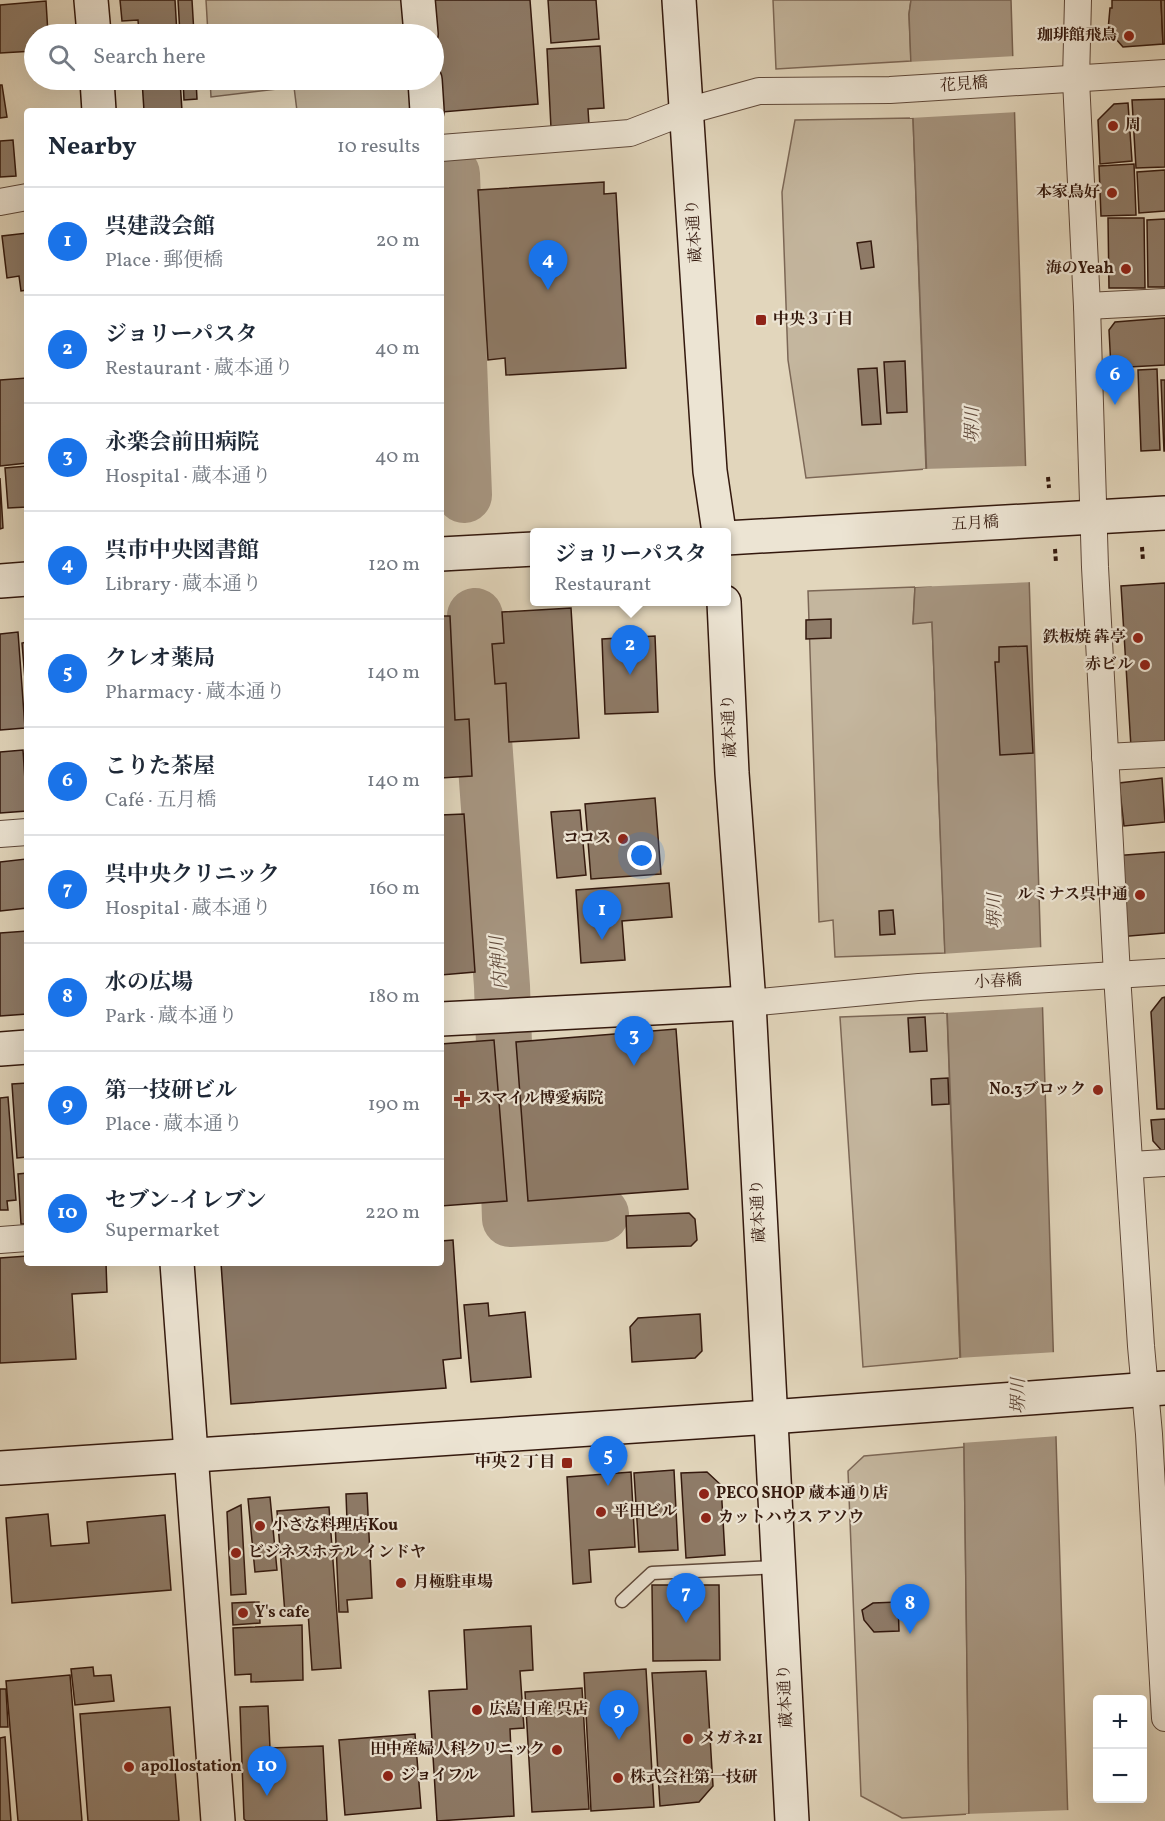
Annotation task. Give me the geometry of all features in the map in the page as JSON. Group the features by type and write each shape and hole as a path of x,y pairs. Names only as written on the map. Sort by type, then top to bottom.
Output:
{"street":[{"path":"91,0 93,24"},
{"path":"418,0 420,24"},
{"name":"蔵本通り","path":"679,0 710,471 718,528"},
{"path":"1078,0 1076,80 1105,757 1117,975 1131,1165 1155,1389 1165,1718"},
{"name":"花見橋","path":"444,148 630,133 687,111 759,91 890,90 1165,73"},
{"path":"98,90 99,108"},
{"path":"426,90 427,108"},
{"path":"0,202 24,198"},
{"path":"1087,306 1165,302"},
{"name":"五月橋","path":"731,538 1165,513"},
{"path":"444,554 530,549"},
{"path":"0,581 24,579"},
{"name":"蔵本通り","path":"724,606 732,773 749,1003 792,1821"},
{"path":"1105,757 1165,754"},
{"path":"0,834 24,832"},
{"name":"小春橋","path":"749,1003 919,987 1165,972"},
{"path":"444,1019 749,1003"},
{"path":"0,1049 24,1047"},
{"path":"1131,1165 1165,1163"},
{"path":"0,1240 24,1238"},
{"path":"177,1266 218,1821"},
{"path":"0,1468 1155,1389"}],"lane":[{"path":"622,1601 652,1573 778,1567"}],"shaded area":[{"path":"206,0 407,0 409,24 207,24"},
{"path":"773,0 911,0 909,14 911,61 776,69"},
{"path":"211,90 269,90 211,97"},
{"path":"294,90 415,90 417,108 297,108"},
{"path":"913,118 926,469 806,478 788,360 782,192 795,120"},
{"path":"915,587 913,623 932,622 945,953 835,957 833,920 819,922 808,591"},
{"path":"947,1013 960,1358 863,1367 840,1017"},
{"path":"964,1447 969,1814 902,1818 861,1796 848,1471 864,1456"}],"water":[{"name":"堺川","path":"911,0 1011,0 1068,1821 969,1821 964,1447 932,622 913,624 915,587 931,586 909,14"}],"pier":[{"path":"1016,56 1018,112 910,118 908,62"},
{"path":"1029,466 1033,582 915,587 914,584 928,583 923,469"},
{"path":"1044,947 1046,1007 944,1013 942,954"},
{"path":"1057,1352 1059,1436 961,1443 958,1358"},
{"path":"1071,1810 1071,1821 966,1821 966,1814"}],"building":[{"path":"120,0 175,0 176,24 138,24 138,20 122,21"},
{"path":"178,0 192,0 193,24 179,24"},
{"path":"433,0 530,0 538,104 444,112 440,90 444,90 444,24 435,24"},
{"path":"548,0 596,0 599,39 551,43"},
{"path":"1112,0 1161,0 1163,44 1123,47 1108,30"},
{"path":"1161,0 1165,0 1165,44 1163,44"},
{"path":"46,1 47,24 24,24 24,52 0,53 0,5"},
{"path":"600,46 604,108 588,109 589,125 551,128 547,49"},
{"path":"0,85 2,85 7,117 0,118"},
{"path":"143,90 181,90 182,108 144,108"},
{"path":"184,90 197,90 197,99 184,100"},
{"path":"1165,99 1165,167 1136,168 1132,100"},
{"path":"1128,103 1132,161 1100,164 1098,120 1114,104"},
{"path":"13,140 16,176 0,177 0,141"},
{"path":"1134,164 1136,215 1101,216 1099,166"},
{"path":"1165,170 1165,211 1139,213 1137,172"},
{"path":"604,182 604,194 616,193 626,368 506,375 505,358 488,360 478,190"},
{"path":"1108,218 1144,218 1145,288 1109,288"},
{"path":"1165,219 1165,287 1148,287 1147,220"},
{"path":"24,233 24,290 21,291 19,276 7,278 2,236"},
{"path":"871,241 874,267 861,269 857,243"},
{"path":"1165,318 1165,365 1111,368 1109,330 1115,322"},
{"path":"905,361 907,412 887,413 884,362"},
{"path":"877,368 881,424 862,425 858,369"},
{"path":"1157,369 1160,450 1141,451 1138,370"},
{"path":"24,378 24,463 0,466 0,380"},
{"path":"1161,380 1165,380 1165,451 1164,451"},
{"path":"24,466 24,507 8,508 5,468"},
{"path":"0,478 3,528 0,529"},
{"name":"赤ビル","path":"1165,583 1165,744 1131,747 1121,586"},
{"path":"571,608 579,738 509,742 506,683 495,684 492,644 504,643 502,612"},
{"path":"444,616 450,616 455,720 469,719 472,776 444,778"},
{"path":"831,619 831,638 806,639 806,620"},
{"path":"18,632 24,728 0,730 0,634"},
{"path":"655,636 658,712 605,714 602,639"},
{"path":"22,643 24,643 24,667"},
{"path":"1027,646 1033,753 1000,755 995,662 999,662 999,647"},
{"path":"23,750 24,811 0,813 0,752"},
{"path":"1162,778 1165,822 1124,826 1119,783"},
{"name":"ココス","path":"655,798 661,874 591,879 585,804"},
{"path":"580,810 586,875 557,878 551,812"},
{"path":"464,814 475,972 444,975 444,815"},
{"name":"ルミナス呉中通","path":"1165,852 1165,933 1118,937 1113,856"},
{"path":"24,859 24,908 0,911 0,862"},
{"path":"669,883 672,917 622,921 625,960 581,963 576,890"},
{"path":"893,910 895,934 880,935 879,911"},
{"path":"24,931 24,1014 0,1016 0,933"},
{"path":"1165,997 1165,1109 1157,1109 1151,1012"},
{"path":"925,1017 927,1051 910,1052 908,1018"},
{"path":"676,1029 688,1189 528,1201 516,1042"},
{"path":"494,1040 507,1201 444,1206 444,1044"},
{"path":"948,1078 949,1104 932,1105 931,1079"},
{"path":"24,1083 24,1157 17,1158 12,1084"},
{"path":"8,1097 16,1200 7,1201 8,1210 0,1210 0,1098"},
{"path":"1165,1119 1165,1152 1163,1152 1153,1141 1151,1120"},
{"path":"24,1173 24,1224 21,1224 18,1174"},
{"path":"689,1213 695,1219 697,1240 691,1246 627,1248 626,1216"},
{"path":"453,1240 461,1358 443,1360 446,1388 231,1404 221,1266 444,1266 444,1241"},
{"path":"24,1256 24,1266 106,1266 107,1292 72,1294 76,1359 0,1363 0,1258"},
{"path":"488,1303 489,1316 525,1312 531,1377 471,1382 464,1305"},
{"path":"700,1314 702,1351 695,1358 632,1362 630,1327 638,1318"},
{"path":"674,1470 678,1550 639,1552 634,1473"},
{"name":"平田ビル","path":"631,1472 635,1547 589,1550 591,1582 573,1584 567,1477"},
{"path":"707,1472 721,1485 725,1555 686,1558 681,1473"},
{"path":"367,1493 372,1598 347,1600 348,1612 339,1612 335,1521 347,1521 346,1494"},
{"path":"270,1497 277,1570 255,1572 248,1499"},
{"name":"ビジネスホテル インドヤ","path":"241,1505 246,1594 231,1595 227,1512"},
{"path":"329,1507 341,1668 312,1670 308,1612 285,1614 277,1511"},
{"path":"48,1514 51,1546 89,1543 87,1522 165,1515 171,1590 12,1603 6,1518"},
{"path":"652,1585 719,1585 720,1660 653,1661"},
{"path":"259,1602 260,1623 233,1625 232,1603"},
{"path":"898,1602 899,1631 874,1632 864,1620 862,1610 873,1603"},
{"path":"302,1625 303,1680 251,1682 251,1674 235,1675 233,1628"},
{"name":"広島日産 呉店","path":"531,1626 533,1670 520,1671 524,1728 510,1729 514,1816 437,1821 429,1691 467,1689 464,1630"},
{"path":"93,1667 94,1676 111,1675 114,1701 75,1705 71,1669"},
{"path":"646,1669 654,1807 591,1811 584,1673"},
{"path":"706,1671 713,1786 699,1802 660,1806 652,1673"},
{"path":"70,1675 82,1821 18,1821 6,1681"},
{"name":"田中産婦人科クリニック","path":"582,1688 589,1809 532,1812 525,1692"},
{"path":"0,1689 6,1689 8,1727 0,1727"},
{"path":"268,1706 270,1748 323,1746 327,1821 246,1821 244,1819 240,1707"},
{"name":"apollostation","path":"170,1707 179,1821 88,1821 80,1714"},
{"path":"415,1734 421,1808 345,1815 339,1740"},
{"path":"5,1737 11,1821 0,1821 0,1738"}],"waterway":[{"name":"内神川","path":"452,174 464,495"},
{"name":"内神川","path":"475,616 502,986 510,1219 601,1214"}],"place":[{"name":"珈琲館飛鳥","path":"1129,36"},
{"name":"周","path":"1113,126"},
{"name":"本家鳥好","path":"1112,193"},
{"name":"海のYeah","path":"1126,269"},
{"name":"呉市中央図書館","path":"548,290"},
{"name":"中央３丁目","path":"761,320"},
{"name":"こりた茶屋","path":"1115,405"},
{"name":"鉄板焼 犇亭","path":"1138,638"},
{"name":"赤ビル","path":"1145,665"},
{"name":"ジョリーパスタ","path":"630,675"},
{"name":"ココス","path":"623,839"},
{"name":"ルミナス呉中通","path":"1140,895"},
{"name":"呉建設会館","path":"602,940"},
{"name":"永楽会前田病院","path":"634,1066"},
{"name":"No.3ブロック","path":"1098,1090"},
{"name":"スマイル博愛病院","path":"462,1099"},
{"name":"中央２丁目","path":"567,1463"},
{"name":"クレオ薬局","path":"608,1486"},
{"name":"PECO SHOP 蔵本通り店","path":"704,1494"},
{"name":"平田ビル","path":"601,1512"},
{"name":"カットハウス アソウ","path":"706,1518"},
{"name":"小さな料理店Kou","path":"260,1526"},
{"name":"ビジネスホテル インドヤ","path":"236,1553"},
{"name":"月極駐車場","path":"401,1583"},
{"name":"Y's cafe","path":"243,1613"},
{"name":"呉中央クリニック","path":"686,1623"},
{"name":"水の広場","path":"910,1634"},
{"name":"広島日産 呉店","path":"477,1710"},
{"name":"メガネ21","path":"688,1739"},
{"name":"第一技研ビル","path":"619,1740"},
{"name":"田中産婦人科クリニック","path":"557,1750"},
{"name":"apollostation","path":"129,1767"},
{"name":"ジョイフル","path":"388,1776"},
{"name":"株式会社第一技研","path":"618,1778"},
{"name":"セブン-イレブン","path":"267,1796"}]}
